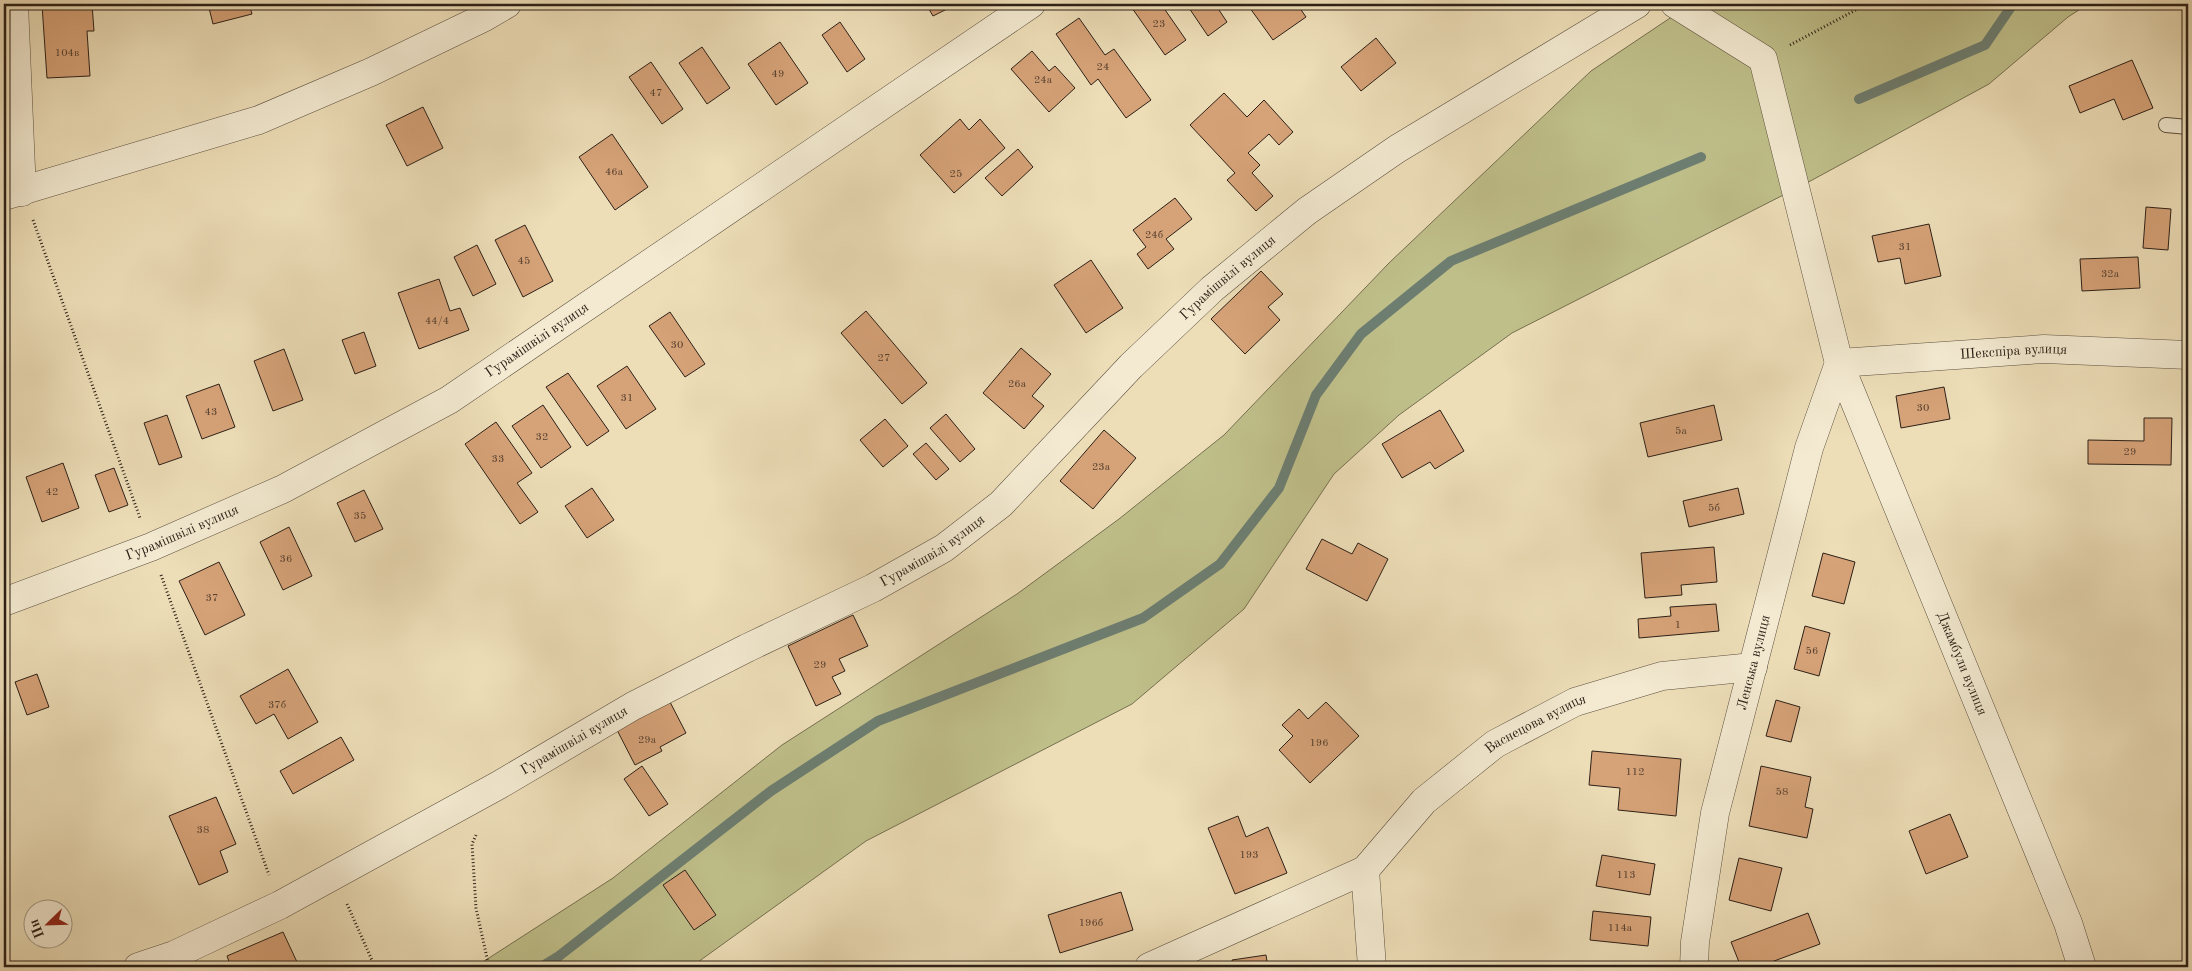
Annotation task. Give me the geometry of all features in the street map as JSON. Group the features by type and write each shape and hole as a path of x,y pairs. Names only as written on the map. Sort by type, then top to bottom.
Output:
{"street":[{"path":"14,4 13,194 259,120 371,72 483,18 507,4"},
{"name":"Гурамішвілі вулиця","path":"4,602 151,546 283,489 449,400 1031,4"},
{"name":"Гурамішвілі вулиця","path":"138,967 174,955 280,905 499,784 633,706 747,648 873,588 944,548 1001,504 1131,366 1212,289 1307,211 1397,148 1637,4"},
{"path":"1675,4 1763,59"},
{"name":"Джамбули вулиця","path":"1763,59 1839,363 2068,923 2082,967"},
{"name":"Шекспіра вулиця","path":"1839,363 2044,349 2188,355"},
{"name":"Ленська вулиця","path":"1694,967 1695,942 1715,813 1809,448 1839,363"},
{"name":"Васнецова вулиця","path":"1148,967 1364,870 1424,801 1495,744 1567,706 1662,676 1753,667"},
{"path":"1364,870 1372,967"}],"lane":[{"path":"2166,125 2188,127"}],"path":[{"path":"1763,59 1867,4"},
{"path":"489,967 476,908 472,844 499,784"},
{"path":"334,876 375,967"}],"green space":[{"path":"1691,4 2088,4 2068,17 1989,84 1803,185 1512,333 1399,415 1334,474 1244,609 1132,704 866,841 691,967 475,967 613,878 782,745 1017,594 1119,519 1224,435 1389,263 1591,71"}],"building":[{"path":"92,4 94,31 87,31 90,76 47,78 42,5"},
{"path":"208,4 249,4 252,14 213,24"},
{"path":"926,4 957,4 933,16"},
{"path":"1139,4 1161,4 1186,40 1165,55 1132,8"},
{"path":"1215,4 1227,22 1208,36 1187,5"},
{"path":"1247,4 1283,4 1287,8 1297,4 1306,17 1273,40"},
{"path":"1079,18 1105,55 1114,49 1151,100 1126,118 1098,79 1091,85 1056,34"},
{"path":"840,22 865,59 847,72 822,35"},
{"path":"1376,38 1396,63 1361,91 1341,67"},
{"path":"780,42 808,83 776,105 748,64"},
{"path":"702,47 730,88 707,104 679,63"},
{"path":"1032,51 1049,71 1055,66 1075,88 1049,112 1011,69"},
{"path":"2132,60 2153,108 2123,120 2114,99 2080,113 2069,86"},
{"path":"651,62 683,109 662,124 629,77"},
{"path":"2188,87 2188,114 2184,113"},
{"path":"1224,93 1247,117 1264,100 1293,132 1279,145 1269,134 1248,153 1260,165 1252,173 1273,196 1256,211 1227,180 1235,173 1190,125"},
{"path":"423,107 443,148 407,166 386,125"},
{"path":"960,119 969,130 980,119 1005,148 954,193 920,155"},
{"path":"612,134 648,187 615,210 579,157"},
{"path":"1018,149 1033,167 1002,196 985,178"},
{"path":"1175,198 1192,219 1166,239 1174,249 1148,269 1137,254 1146,247 1133,230"},
{"path":"2146,207 2171,209 2168,250 2143,248"},
{"path":"1929,224 1941,276 1905,284 1900,258 1878,262 1872,236"},
{"path":"525,225 553,281 523,297 495,240"},
{"path":"477,245 496,284 473,296 454,257"},
{"path":"2138,257 2140,288 2082,291 2080,259"},
{"path":"1091,260 1123,308 1086,333 1054,285"},
{"path":"1261,271 1283,294 1268,307 1280,320 1245,354 1211,319"},
{"path":"439,279 450,311 460,308 469,330 419,349 398,293"},
{"path":"866,311 927,383 902,404 841,333"},
{"path":"670,312 705,364 685,377 649,326"},
{"path":"364,332 376,366 355,374 342,340"},
{"path":"1021,348 1051,374 1032,396 1044,406 1024,429 983,393"},
{"path":"284,349 303,400 273,411 254,361"},
{"path":"627,366 656,409 626,429 597,386"},
{"path":"568,373 609,431 587,446 546,387"},
{"path":"219,384 235,427 202,439 186,396"},
{"path":"1944,387 1950,419 1901,428 1896,396"},
{"path":"543,405 571,447 541,468 512,426"},
{"path":"1714,405 1722,440 1648,457 1640,423"},
{"path":"1440,410 1464,451 1435,469 1430,462 1402,478 1382,444"},
{"path":"946,414 975,449 960,462 930,428"},
{"path":"167,415 182,457 159,465 144,423"},
{"path":"2144,418 2172,418 2171,465 2088,464 2088,440 2144,441"},
{"path":"885,419 908,446 883,467 860,440"},
{"path":"496,422 532,473 517,483 538,512 520,524 465,444"},
{"path":"1104,430 1136,458 1093,509 1060,481"},
{"path":"926,443 949,469 936,480 913,454"},
{"path":"63,463 79,508 42,522 26,477"},
{"path":"114,468 128,505 109,512 95,475"},
{"path":"592,488 614,520 587,538 565,506"},
{"path":"1738,488 1744,514 1689,527 1683,501"},
{"path":"364,490 383,529 355,542 337,503"},
{"path":"289,527 312,576 283,590 260,542"},
{"path":"1322,539 1352,554 1358,543 1388,559 1367,601 1306,569"},
{"path":"1714,547 1717,582 1681,585 1682,595 1645,598 1641,553"},
{"path":"1823,553 1855,562 1844,604 1812,596"},
{"path":"219,562 245,615 205,635 179,581"},
{"path":"1716,604 1719,631 1639,638 1638,619 1671,616 1670,607"},
{"path":"853,615 868,646 839,659 845,671 832,677 841,694 816,706 788,646"},
{"path":"1805,626 1830,633 1819,676 1794,669"},
{"path":"288,669 318,722 288,739 274,714 256,724 240,696"},
{"path":"37,674 49,707 27,715 15,682"},
{"path":"1776,700 1800,707 1791,742 1766,736"},
{"path":"670,702 686,733 660,747 662,751 635,765 617,730"},
{"path":"1326,702 1359,736 1310,783 1279,750 1293,736 1282,725 1299,709 1308,719"},
{"path":"341,737 354,760 293,794 280,771"},
{"path":"1592,751 1681,759 1676,816 1618,810 1620,788 1589,785"},
{"path":"642,766 668,804 649,816 624,779"},
{"path":"1761,766 1811,777 1805,807 1813,809 1807,838 1749,826"},
{"path":"216,797 236,844 220,851 228,872 199,885 169,816"},
{"path":"1950,814 1968,857 1926,874 1909,831"},
{"path":"1238,816 1246,837 1268,827 1287,873 1235,894 1208,828"},
{"path":"1602,855 1655,864 1650,895 1596,886"},
{"path":"1739,858 1782,868 1771,911 1729,900"},
{"path":"685,870 716,915 694,930 663,885"},
{"path":"1121,892 1133,930 1060,953 1048,915"},
{"path":"1593,911 1651,917 1648,946 1590,940"},
{"path":"1808,913 1820,944 1758,967 1741,967 1731,942"},
{"path":"283,932 297,962 284,967 231,967 227,956"},
{"path":"1266,955 1268,967 1234,967 1232,960"},
{"path":"1564,962 1627,963 1626,967 1564,967"}],"waterway":[{"path":"1859,99 1985,45 2013,4"},
{"path":"541,967 559,956 771,791 878,721 1143,618 1220,564 1279,488 1316,395 1361,334 1451,261 1701,157"}]}
